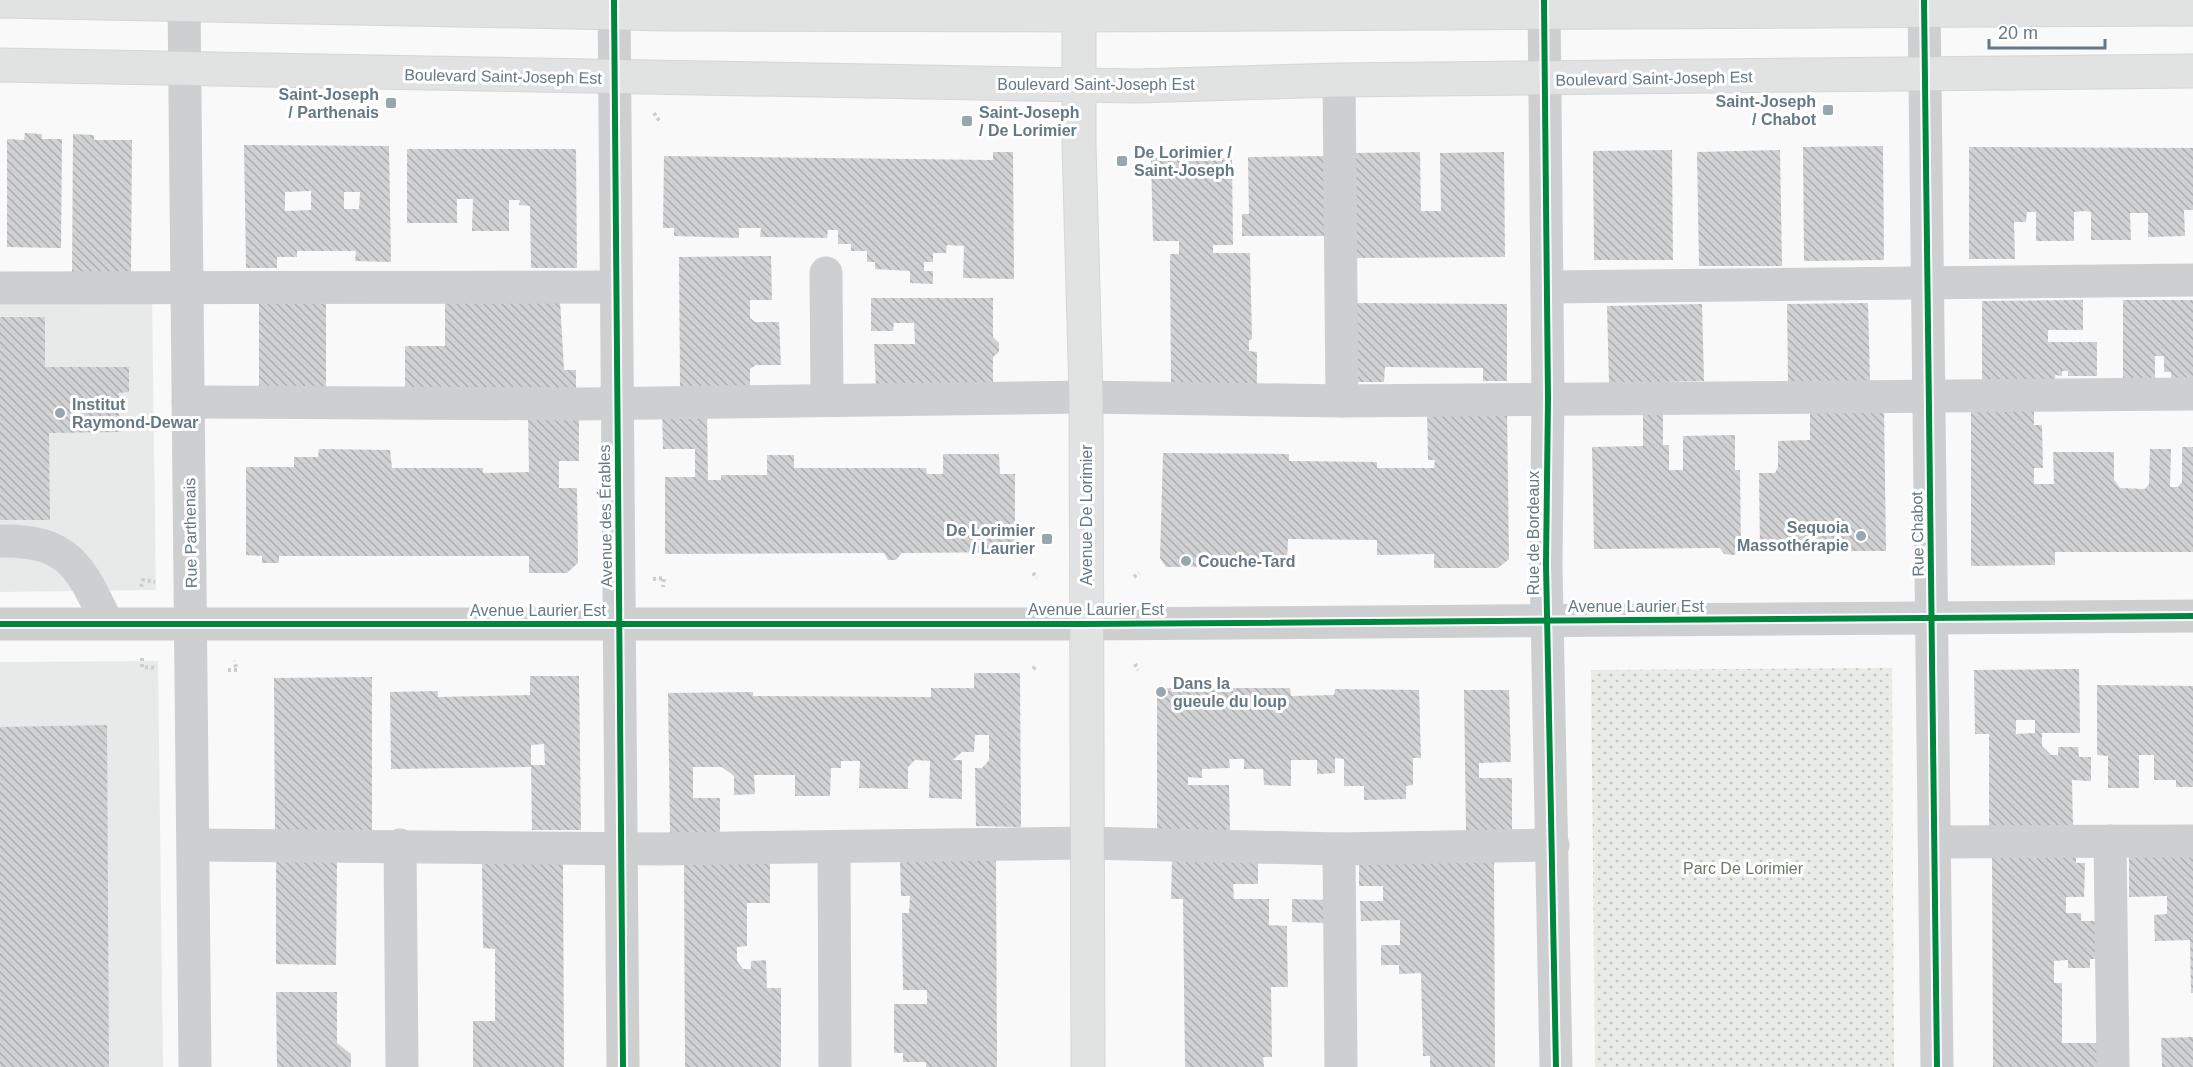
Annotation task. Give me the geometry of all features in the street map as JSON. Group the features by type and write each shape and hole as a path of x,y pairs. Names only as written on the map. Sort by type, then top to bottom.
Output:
{"main road":[{"path":"0,2 1079,8 1924,5 2193,9"},
{"name":"Avenue De Lorimier","path":"1079,8 1086,397 1088,1067"},
{"name":"Boulevard Saint-Joseph Est","path":"0,65 1079,85 2193,71"}],"street":[{"name":"Rue Parthenais","path":"184,2 195,1067"},
{"name":"Rue Chabot","path":"1924,5 1923,74 1937,1067"},
{"name":"Rue de Bordeaux","path":"1544,6 1547,79 1548,287 1546,620 1553,845 1556,1067"},
{"name":"Avenue des Érables","path":"614,7 623,1067"},
{"path":"1339,80 1342,401"},
{"path":"826,273 827,399"},
{"path":"1548,287 2193,280"},
{"path":"0,288 616,286"},
{"path":"188,402 617,404 827,399 1086,397 1342,401 2193,394"},
{"path":"0,541 29,540 49,545 70,560 87,581 107,623"},
{"name":"Avenue Laurier Est","path":"0,624 1086,624 2193,616"},
{"path":"2110,841 2113,1067"},
{"path":"1935,842 2193,841"},
{"path":"194,845 622,848 1086,843 1339,849 1553,845"},
{"path":"400,845 402,1067"},
{"path":"834,847 835,1067"},
{"path":"1339,849 1341,1067"}],"path":[{"path":"654,113 660,123"},
{"path":"1033,573 1037,578"},
{"path":"1134,577 1138,573"},
{"path":"140,593 143,580 165,583"},
{"path":"1135,664 1138,669"}],"shaded area":[{"path":"152,297 156,590 0,592 0,301"},
{"path":"158,661 163,1067 0,1067 0,662"}],"green space":[{"name":"Parc De Lorimier","path":"1892,668 1894,1067 1595,1067 1591,670"}],"building":[{"path":"25,133 42,134 42,139 62,139 61,248 7,247 7,139 24,140"},
{"path":"73,134 94,135 94,140 132,140 131,276 72,276"},
{"path":"244,145 389,146 391,262 355,261 356,251 297,251 297,257 277,257 277,268 246,268","holes":["311,191 311,210 285,211 285,192","344,192 360,192 359,209 344,209"]},
{"path":"1883,146 1884,260 1804,261 1803,147"},
{"path":"1969,147 2193,148 2193,210 2184,210 2185,236 2148,237 2148,213 2130,213 2131,240 2091,240 2091,212 2085,211 2074,212 2074,241 2036,241 2036,212 2027,212 2026,222 2014,222 2015,259 1969,259"},
{"path":"407,149 576,149 577,268 531,268 530,206 519,205 520,200 509,200 509,231 472,231 473,199 457,199 457,223 407,223"},
{"path":"1672,150 1673,260 1594,260 1593,151"},
{"path":"1780,150 1782,266 1699,266 1697,152"},
{"path":"993,152 1013,152 1014,279 963,278 964,246 947,245 946,253 933,253 933,262 924,262 924,271 933,271 933,284 910,283 910,271 875,269 875,262 867,262 867,251 851,251 851,244 838,244 838,230 828,230 827,238 760,237 761,228 739,228 739,238 674,236 674,228 663,228 664,156 993,160"},
{"path":"1420,152 1421,211 1441,211 1440,153 1504,152 1505,257 1355,258 1354,153"},
{"path":"1328,156 1329,236 1242,236 1242,214 1249,214 1248,157"},
{"path":"1151,158 1232,158 1233,245 1213,245 1213,253 1250,253 1252,339 1249,340 1249,351 1257,352 1257,387 1171,387 1170,254 1179,254 1179,241 1153,241"},
{"path":"771,256 772,300 750,300 750,318 755,322 779,322 781,365 756,365 750,369 750,387 680,387 679,257"},
{"path":"871,298 993,298 993,337 999,343 999,352 993,357 993,385 876,387 874,344 915,344 914,323 894,323 893,331 871,331"},
{"path":"445,300 560,300 564,370 576,370 576,390 405,391 405,346 445,346"},
{"path":"2083,300 2083,330 2048,330 2048,342 2097,342 2097,376 2068,376 2068,371 2062,371 2062,376 2055,375 2056,388 1982,388 1982,301"},
{"path":"2123,300 2193,300 2193,382 2171,382 2171,372 2164,372 2164,356 2155,356 2155,384 2123,383"},
{"path":"259,303 326,304 326,389 259,389"},
{"path":"1356,303 1507,304 1507,381 1483,381 1483,368 1385,367 1384,382 1356,382"},
{"path":"1868,303 1870,381 1788,382 1787,304"},
{"path":"1702,304 1704,381 1609,383 1607,306"},
{"name":"Institut Raymond-Dewar","path":"0,317 45,317 45,367 129,367 129,392 119,393 119,432 49,433 50,520 0,520"},
{"path":"1810,407 1884,407 1886,551 1760,551 1759,473 1775,473 1778,467 1778,441 1810,440"},
{"path":"1971,407 2034,408 2034,425 2042,425 2043,468 2034,468 2034,484 2054,484 2053,452 2114,452 2114,480 2120,488 2145,489 2149,484 2150,449 2171,449 2170,487 2178,487 2182,482 2182,447 2193,447 2193,552 2055,552 2055,565 1971,566"},
{"path":"1643,408 1663,408 1663,445 1669,445 1669,470 1683,470 1683,436 1735,435 1735,470 1740,470 1741,549 1734,555 1724,554 1720,548 1594,549 1592,447 1643,446"},
{"path":"1507,410 1509,559 1498,568 1434,568 1434,554 1377,555 1377,540 1288,539 1287,566 1166,567 1160,558 1163,453 1289,454 1289,461 1377,462 1377,468 1434,468 1435,460 1428,460 1427,411"},
{"path":"707,412 708,480 721,480 721,475 767,475 767,455 794,455 794,468 926,468 927,474 943,474 943,454 999,454 1000,474 1015,474 1015,552 902,553 896,560 888,560 884,553 665,554 665,477 695,477 695,449 663,449 662,413"},
{"path":"528,414 579,414 579,461 559,461 559,488 577,488 578,563 567,573 529,573 529,556 279,556 279,563 262,563 262,556 246,555 246,467 294,467 294,457 318,457 319,449 390,450 392,468 483,468 483,473 529,472"},
{"path":"2079,669 2080,733 2042,733 2042,746 2051,755 2058,755 2058,747 2078,747 2079,757 2091,757 2091,781 2072,780 2073,828 1989,829 1989,734 1975,734 1974,670","holes":["2016,720 2035,720 2035,733 2016,734"]},
{"path":"974,673 1020,673 1021,827 976,826 975,768 982,768 989,760 989,735 975,735 974,752 962,752 953,760 962,760 962,799 929,798 930,761 915,760 908,767 908,789 859,788 860,761 841,761 841,768 831,768 830,796 795,796 795,775 754,775 755,794 734,795 734,776 722,767 693,767 693,798 720,798 720,832 670,833 668,693 753,692 753,696 931,697 931,688 974,688"},
{"path":"530,676 579,676 581,830 532,830 531,765 531,767 391,769 390,692 438,691 438,697 530,695","holes":["544,744 545,765 531,765 531,745"]},
{"path":"372,677 372,836 275,836 274,678"},
{"path":"2097,685 2193,686 2193,787 2176,787 2176,780 2154,780 2154,755 2139,755 2139,788 2108,788 2108,756 2097,755"},
{"path":"1157,688 1290,688 1291,696 1334,695 1335,689 1419,690 1421,758 1413,758 1413,785 1406,786 1406,799 1364,800 1364,786 1344,786 1344,759 1335,758 1335,773 1317,774 1317,760 1291,760 1291,786 1264,785 1263,769 1244,769 1244,759 1229,759 1230,768 1202,769 1202,778 1188,777 1188,785 1229,785 1230,832 1157,832"},
{"path":"1464,690 1509,690 1511,762 1479,763 1479,778 1512,778 1512,832 1466,832"},
{"path":"107,725 109,1067 0,1067 0,727"},
{"path":"2076,852 2076,863 2085,863 2084,897 2066,897 2066,913 2081,913 2081,921 2103,921 2103,959 2090,959 2090,968 2068,968 2068,960 2054,961 2054,983 2062,983 2062,1043 2106,1043 2106,1067 1993,1067 1992,853"},
{"path":"2193,852 2193,993 2191,993 2190,940 2155,941 2154,915 2167,914 2167,896 2129,897 2129,853"},
{"path":"1172,855 1258,855 1258,884 1233,884 1234,899 1269,899 1269,925 1287,926 1288,987 1271,987 1272,1057 1263,1057 1264,1067 1185,1067 1183,899 1171,899"},
{"path":"1494,855 1495,1067 1430,1067 1430,1056 1423,1056 1421,973 1399,974 1399,965 1381,965 1381,945 1400,945 1400,920 1361,921 1360,901 1383,901 1383,886 1359,886 1359,857"},
{"path":"684,858 770,859 770,903 747,903 747,946 737,947 737,961 743,969 751,969 751,961 766,960 767,988 781,988 781,1067 685,1067"},
{"path":"482,859 563,859 564,1067 473,1067 473,1021 495,1021 495,949 483,948"},
{"path":"276,860 337,860 336,965 276,964"},
{"path":"996,860 997,1067 926,1067 926,1062 903,1062 903,1053 894,1053 894,1004 927,1004 927,990 903,990 902,913 909,913 910,896 901,896 900,861"},
{"path":"1292,899 1329,900 1328,923 1292,922"},
{"path":"276,992 337,992 337,1043 351,1054 351,1067 277,1067"},
{"path":"2193,1037 2193,1067 2162,1067 2161,1038"}],"cycle path":[{"path":"614,0 623,1067"},
{"path":"1544,0 1548,398 1546,564 1556,1067"},
{"path":"1924,0 1937,1067"},
{"path":"0,624 1086,624 2193,616"}],"place":[{"name":"Saint-Joseph / Parthenais","path":"391,103"},
{"name":"Saint-Joseph / Chabot","path":"1828,110"},
{"name":"Saint-Joseph / De Lorimier","path":"967,121"},
{"name":"De Lorimier / Saint-Joseph","path":"1122,161"},
{"name":"Institut Raymond-Dewar","path":"60,413"},
{"name":"Sequoia Massothérapie","path":"1861,536"},
{"name":"De Lorimier / Laurier","path":"1047,539"},
{"name":"Couche-Tard","path":"1186,561"},
{"name":"Dans la gueule du loup","path":"1161,692"}]}
